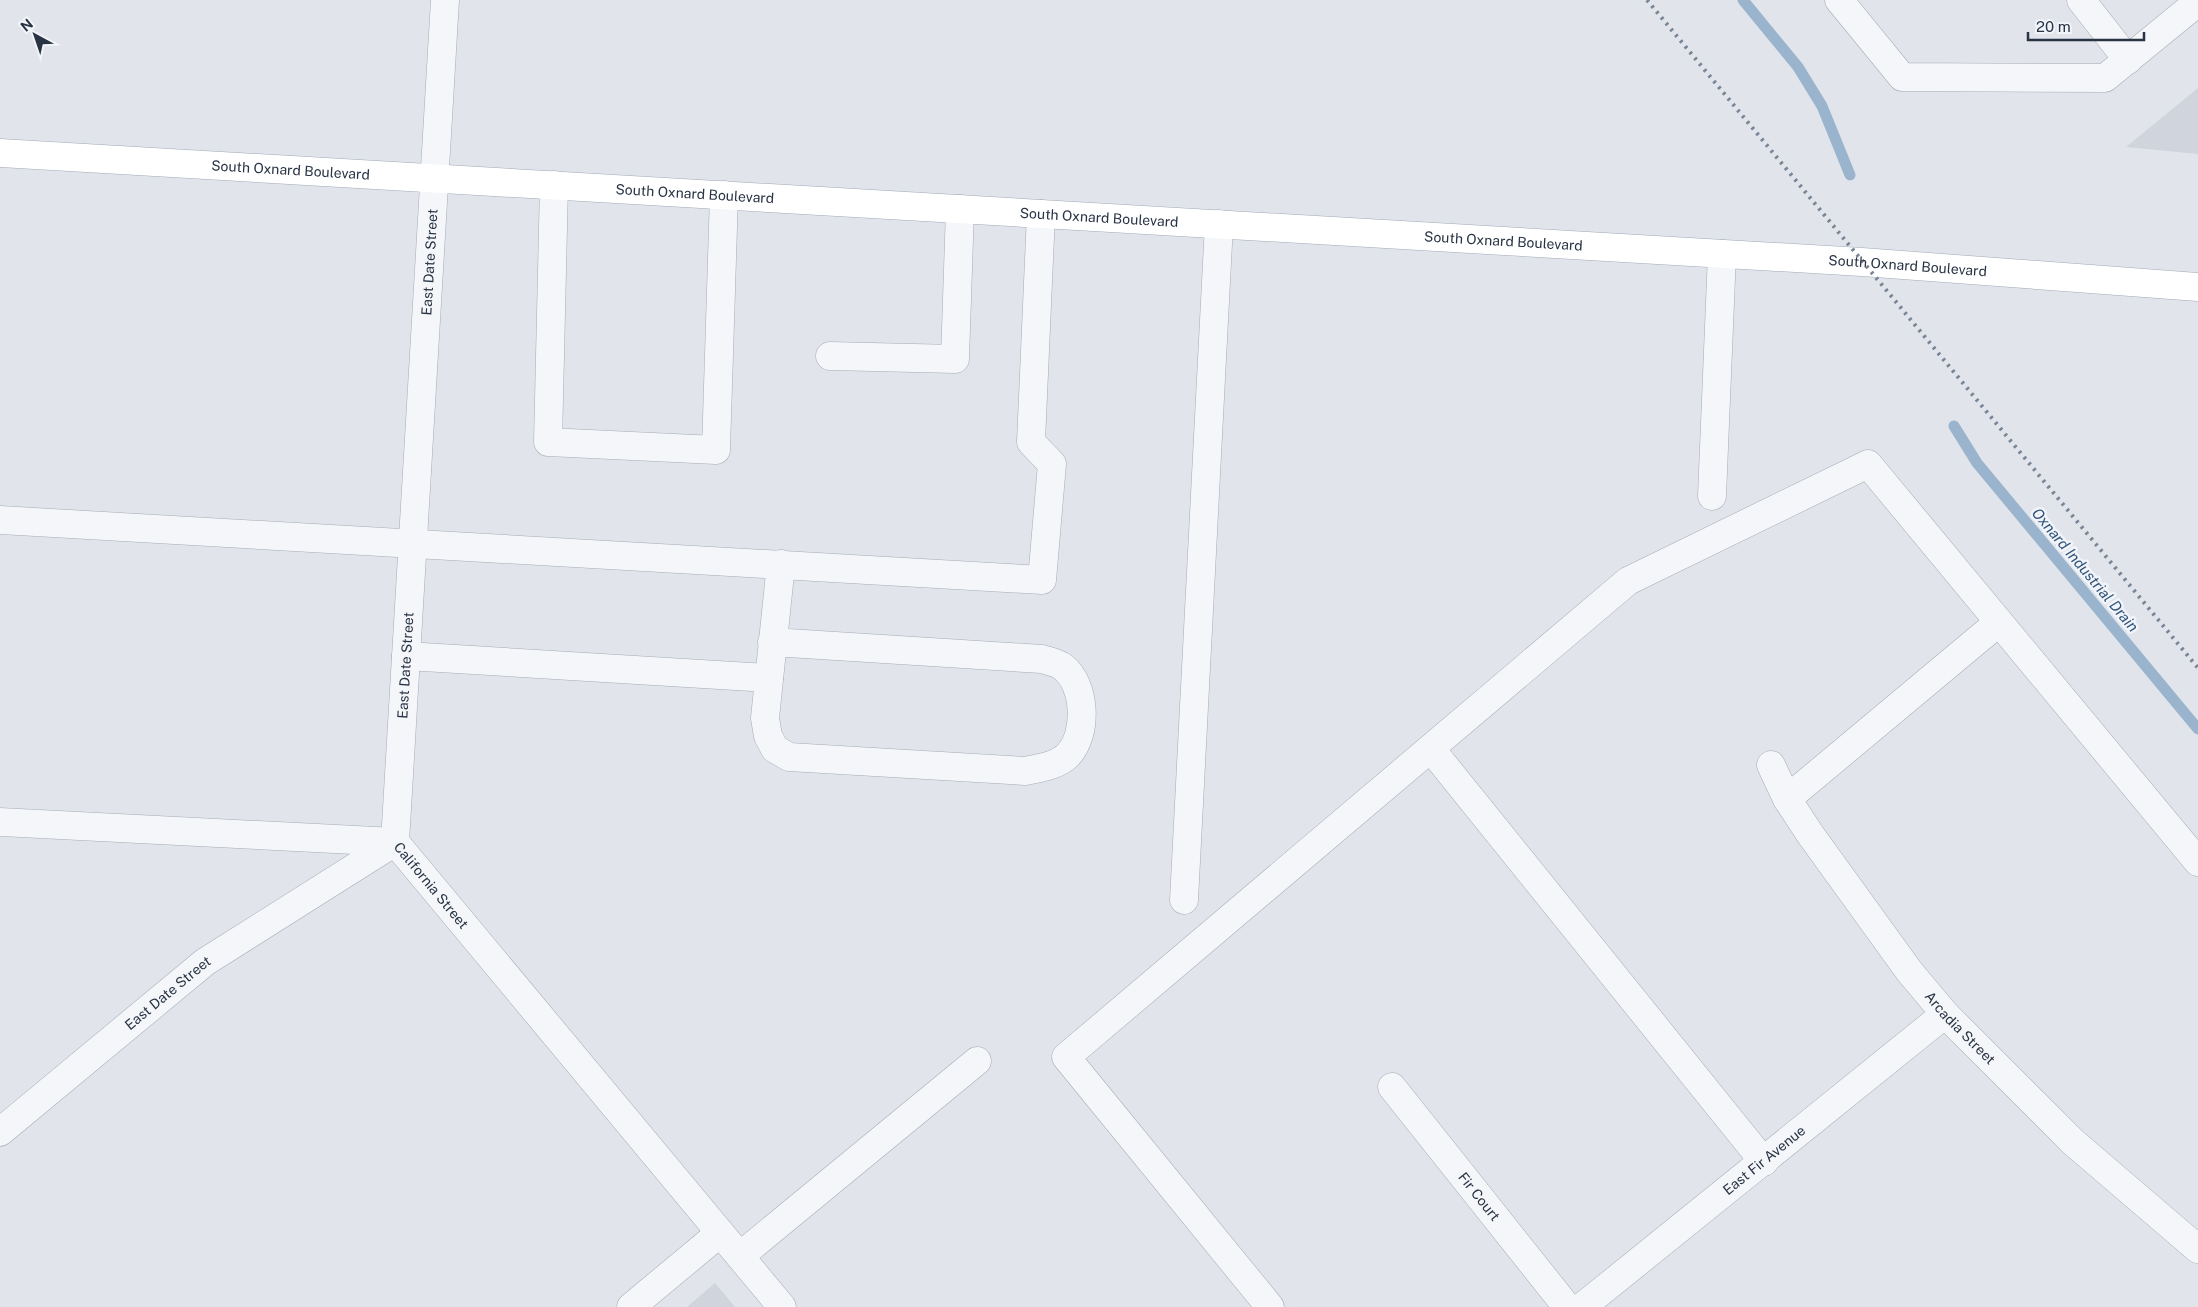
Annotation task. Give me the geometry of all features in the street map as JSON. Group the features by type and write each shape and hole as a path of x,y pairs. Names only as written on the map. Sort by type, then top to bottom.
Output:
{"main road":[{"name":"South Oxnard Boulevard","path":"0,153 1722,254 2198,287"}],"street":[{"name":"East Date Street","path":"0,1132 205,962 394,842 445,0"},
{"path":"1839,0 1902,76 2105,78 2198,2"},
{"path":"2081,0 2128,60"},
{"path":"554,185 548,442 716,450 724,195"},
{"path":"830,356 955,359 960,209"},
{"path":"0,520 1042,580 1052,464 1031,442 1041,214"},
{"path":"1184,900 1219,224"},
{"path":"1712,496 1722,254"},
{"path":"1270,1307 1066,1057 1628,581 1868,464 2198,862"},
{"path":"772,642 1042,659 1062,666 1075,680 1081,708 1080,736 1068,755 1048,766 1025,771 790,757 775,749 768,736 765,718 768,678 772,642 781,564"},
{"path":"1787,799 1999,622"},
{"path":"406,656 768,678"},
{"path":"1431,749 1764,1162"},
{"name":"Arcadia Street","path":"1770,765 1787,799 1909,971 1945,1014 2072,1142 2198,1249"},
{"name":"California Street","path":"0,822 394,842 782,1307"},
{"name":"East Fir Avenue","path":"1582,1307 1945,1014"},
{"path":"740,1256 977,1061"},
{"name":"Fir Court","path":"1392,1087 1567,1307"},
{"path":"631,1307 720,1233"}],"shaded area":[{"path":"2198,88 2198,154 2126,147"},
{"path":"715,1283 735,1307 687,1307"}],"waterway":[{"name":"Oxnard Industrial Drain","path":"1743,0 1798,67 1822,106 1850,175"},
{"name":"Oxnard Industrial Drain","path":"1954,426 1977,463 2198,729"}],"railway":[{"path":"1647,0 2198,668"}]}
